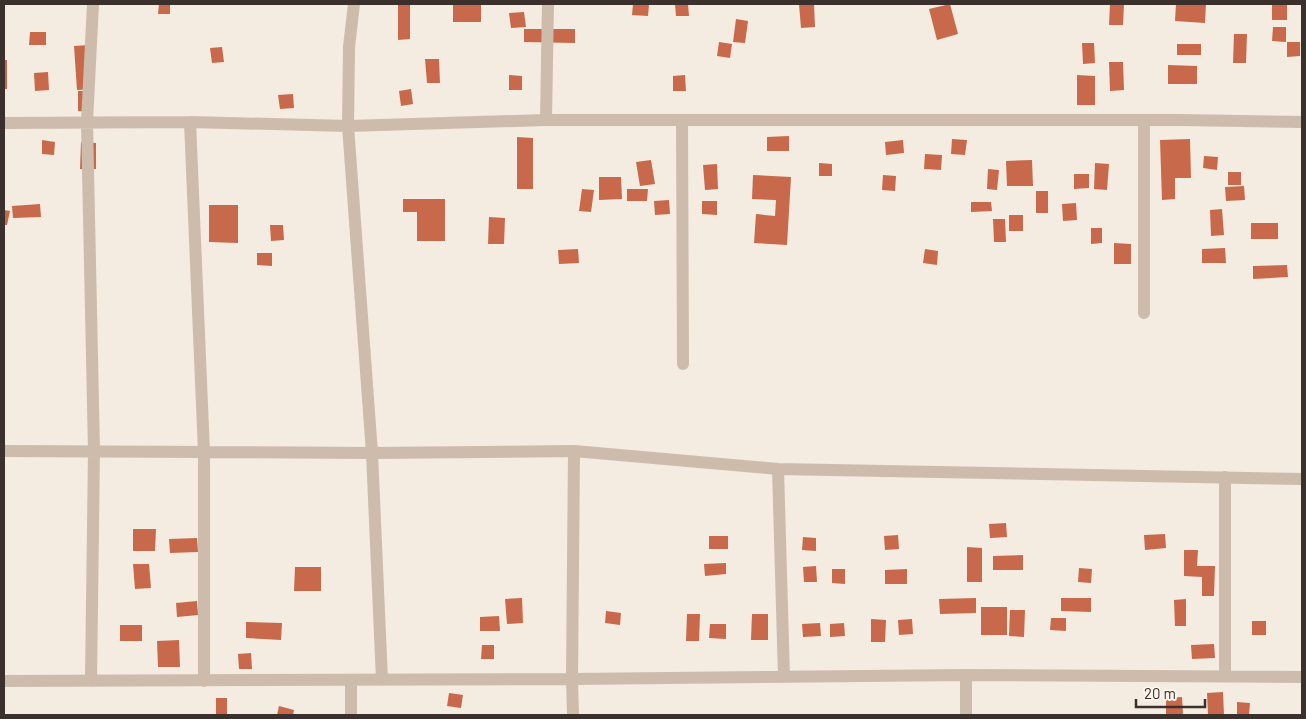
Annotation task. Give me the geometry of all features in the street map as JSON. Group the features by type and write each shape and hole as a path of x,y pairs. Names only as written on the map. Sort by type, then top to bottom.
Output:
{"street":[{"path":"91,681 94,451 87,122 93,4"},
{"path":"354,4 349,47 348,126 372,453 382,680"},
{"path":"546,120 548,4"},
{"path":"4,123 190,122 348,126 546,120 1144,120 1302,122"},
{"path":"682,120 683,364"},
{"path":"1144,120 1144,313"},
{"path":"190,122 204,452 204,681"},
{"path":"4,451 372,453 574,450 778,468 1302,479"},
{"path":"573,715 574,450"},
{"path":"778,468 784,677"},
{"path":"1225,477 1226,676"},
{"path":"4,681 572,679 966,675 1302,677"},
{"path":"966,675 966,715"},
{"path":"351,680 351,715"}],"building":[{"path":"159,4 170,4 170,14 158,14"},
{"path":"398,4 410,4 410,39 398,40"},
{"path":"453,4 481,4 481,22 453,22"},
{"path":"633,4 649,4 648,16 632,15"},
{"path":"675,4 688,4 689,16 676,16"},
{"path":"799,4 814,4 815,27 801,28"},
{"path":"950,4 958,34 937,40 929,9"},
{"path":"1110,4 1124,4 1123,25 1109,25"},
{"path":"1176,4 1206,4 1205,23 1175,21"},
{"path":"1272,4 1287,4 1287,20 1272,20"},
{"path":"524,12 526,27 511,28 509,13"},
{"path":"736,19 748,21 745,43 733,42"},
{"path":"1273,27 1286,27 1286,42 1272,41"},
{"path":"524,29 575,29 575,43 524,42"},
{"path":"30,32 46,32 46,45 29,45"},
{"path":"1234,34 1247,34 1246,63 1233,63"},
{"path":"719,42 732,44 730,58 717,56"},
{"path":"1287,42 1300,42 1300,56 1287,57"},
{"path":"1082,43 1094,43 1095,63 1083,64"},
{"path":"1177,44 1201,44 1201,55 1177,55"},
{"path":"89,45 92,89 77,90 74,46"},
{"path":"222,47 224,62 212,63 210,48"},
{"path":"425,59 439,59 440,83 427,83"},
{"path":"4,60 7,60 7,89 4,89"},
{"path":"1109,62 1123,62 1124,90 1110,91"},
{"path":"1168,65 1197,66 1197,84 1168,84"},
{"path":"48,72 49,90 35,91 34,73"},
{"path":"509,75 522,76 522,90 509,90"},
{"path":"685,75 686,91 673,91 673,76"},
{"path":"1077,75 1095,76 1095,105 1077,105"},
{"path":"411,89 413,104 401,106 399,91"},
{"path":"78,91 91,91 91,112 78,111"},
{"path":"293,94 294,108 280,109 278,95"},
{"path":"789,136 789,151 767,151 767,137"},
{"path":"517,137 533,138 533,189 517,189"},
{"path":"952,139 967,140 965,155 951,154"},
{"path":"1190,139 1191,178 1175,178 1175,199 1162,200 1160,140"},
{"path":"42,140 55,142 54,155 42,154"},
{"path":"903,140 904,153 886,155 885,142"},
{"path":"81,142 96,143 96,169 80,169"},
{"path":"925,154 942,155 941,170 924,169"},
{"path":"1204,156 1218,157 1217,170 1203,168"},
{"path":"651,160 655,184 640,186 636,162"},
{"path":"1032,160 1033,186 1007,186 1006,161"},
{"path":"819,163 832,164 832,176 819,176"},
{"path":"1095,163 1109,164 1107,190 1094,189"},
{"path":"717,164 718,189 705,190 703,165"},
{"path":"988,169 999,170 997,190 987,189"},
{"path":"1228,172 1241,172 1241,185 1228,185"},
{"path":"1074,174 1089,174 1089,188 1074,189"},
{"path":"753,175 791,177 787,245 754,243 756,214 775,216 776,200 752,199"},
{"path":"883,175 896,176 895,191 882,190"},
{"path":"599,177 621,177 622,199 599,200"},
{"path":"1244,186 1245,200 1226,201 1225,187"},
{"path":"582,189 594,190 591,212 579,211"},
{"path":"627,189 648,189 647,201 627,201"},
{"path":"1036,191 1048,191 1048,213 1036,213"},
{"path":"403,199 445,199 445,241 417,241 417,212 403,212"},
{"path":"669,200 670,214 655,215 654,201"},
{"path":"702,201 717,201 717,215 702,214"},
{"path":"971,202 991,202 992,211 971,212"},
{"path":"1076,203 1077,220 1063,221 1062,204"},
{"path":"40,204 41,217 13,218 12,206"},
{"path":"209,205 238,205 238,243 209,242"},
{"path":"1222,209 1224,235 1211,236 1210,210"},
{"path":"4,210 10,211 7,225 4,225"},
{"path":"1009,215 1023,215 1023,231 1009,231"},
{"path":"489,217 505,218 504,244 488,244"},
{"path":"993,219 1005,219 1006,242 994,242"},
{"path":"1251,223 1278,223 1278,239 1251,239"},
{"path":"270,225 283,225 284,240 271,241"},
{"path":"1091,228 1102,228 1102,243 1091,244"},
{"path":"1114,243 1131,244 1131,264 1114,264"},
{"path":"1225,248 1226,263 1202,263 1202,249"},
{"path":"578,249 579,263 559,264 558,250"},
{"path":"925,249 938,251 937,265 923,263"},
{"path":"257,253 272,253 272,266 257,265"},
{"path":"1287,265 1288,277 1253,279 1253,266"},
{"path":"1006,523 1007,537 990,538 989,524"},
{"path":"133,529 156,529 155,551 133,551"},
{"path":"1165,534 1166,548 1145,550 1144,535"},
{"path":"898,535 899,549 885,550 884,536"},
{"path":"709,536 728,536 728,549 709,549"},
{"path":"803,537 816,538 816,551 802,550"},
{"path":"197,538 198,552 170,553 169,539"},
{"path":"967,547 982,548 982,582 967,582"},
{"path":"1184,550 1198,550 1197,566 1215,566 1214,596 1202,596 1202,577 1184,576"},
{"path":"1023,555 1023,570 993,570 993,556"},
{"path":"726,563 726,574 705,576 704,564"},
{"path":"133,564 149,564 151,588 135,589"},
{"path":"816,566 817,582 804,582 803,567"},
{"path":"295,567 321,567 321,591 294,591"},
{"path":"1079,568 1092,569 1091,583 1078,582"},
{"path":"832,569 845,569 845,584 832,583"},
{"path":"907,569 907,584 885,584 885,570"},
{"path":"522,598 523,623 507,624 505,599"},
{"path":"976,598 976,613 940,614 939,599"},
{"path":"1061,598 1091,598 1091,612 1061,611"},
{"path":"1186,599 1186,626 1175,626 1174,600"},
{"path":"197,601 198,615 177,617 176,603"},
{"path":"981,607 1007,607 1007,635 981,635"},
{"path":"1010,610 1025,610 1024,637 1009,636"},
{"path":"606,611 621,613 620,625 605,623"},
{"path":"687,614 700,614 699,641 686,641"},
{"path":"752,614 768,614 768,640 751,640"},
{"path":"499,616 500,631 480,631 480,617"},
{"path":"1051,618 1066,618 1066,631 1050,630"},
{"path":"871,619 886,620 885,642 871,642"},
{"path":"912,619 913,634 899,635 898,620"},
{"path":"1252,621 1266,621 1266,635 1252,635"},
{"path":"246,622 282,623 281,640 246,638"},
{"path":"820,623 821,636 803,637 802,624"},
{"path":"844,623 845,636 830,637 830,624"},
{"path":"710,624 726,624 726,639 709,638"},
{"path":"120,625 142,625 142,641 120,641"},
{"path":"179,640 180,667 158,667 157,641"},
{"path":"1214,644 1215,658 1192,659 1191,645"},
{"path":"482,645 494,645 494,659 481,659"},
{"path":"251,653 252,669 239,669 238,654"},
{"path":"1223,692 1224,715 1208,715 1207,693"},
{"path":"449,693 463,695 461,708 447,706"},
{"path":"1182,697 1183,715 1166,715 1166,698"},
{"path":"216,698 227,698 227,715 216,715"},
{"path":"1237,702 1250,703 1249,715 1237,715"},
{"path":"279,706 294,710 293,715 277,715"}]}
